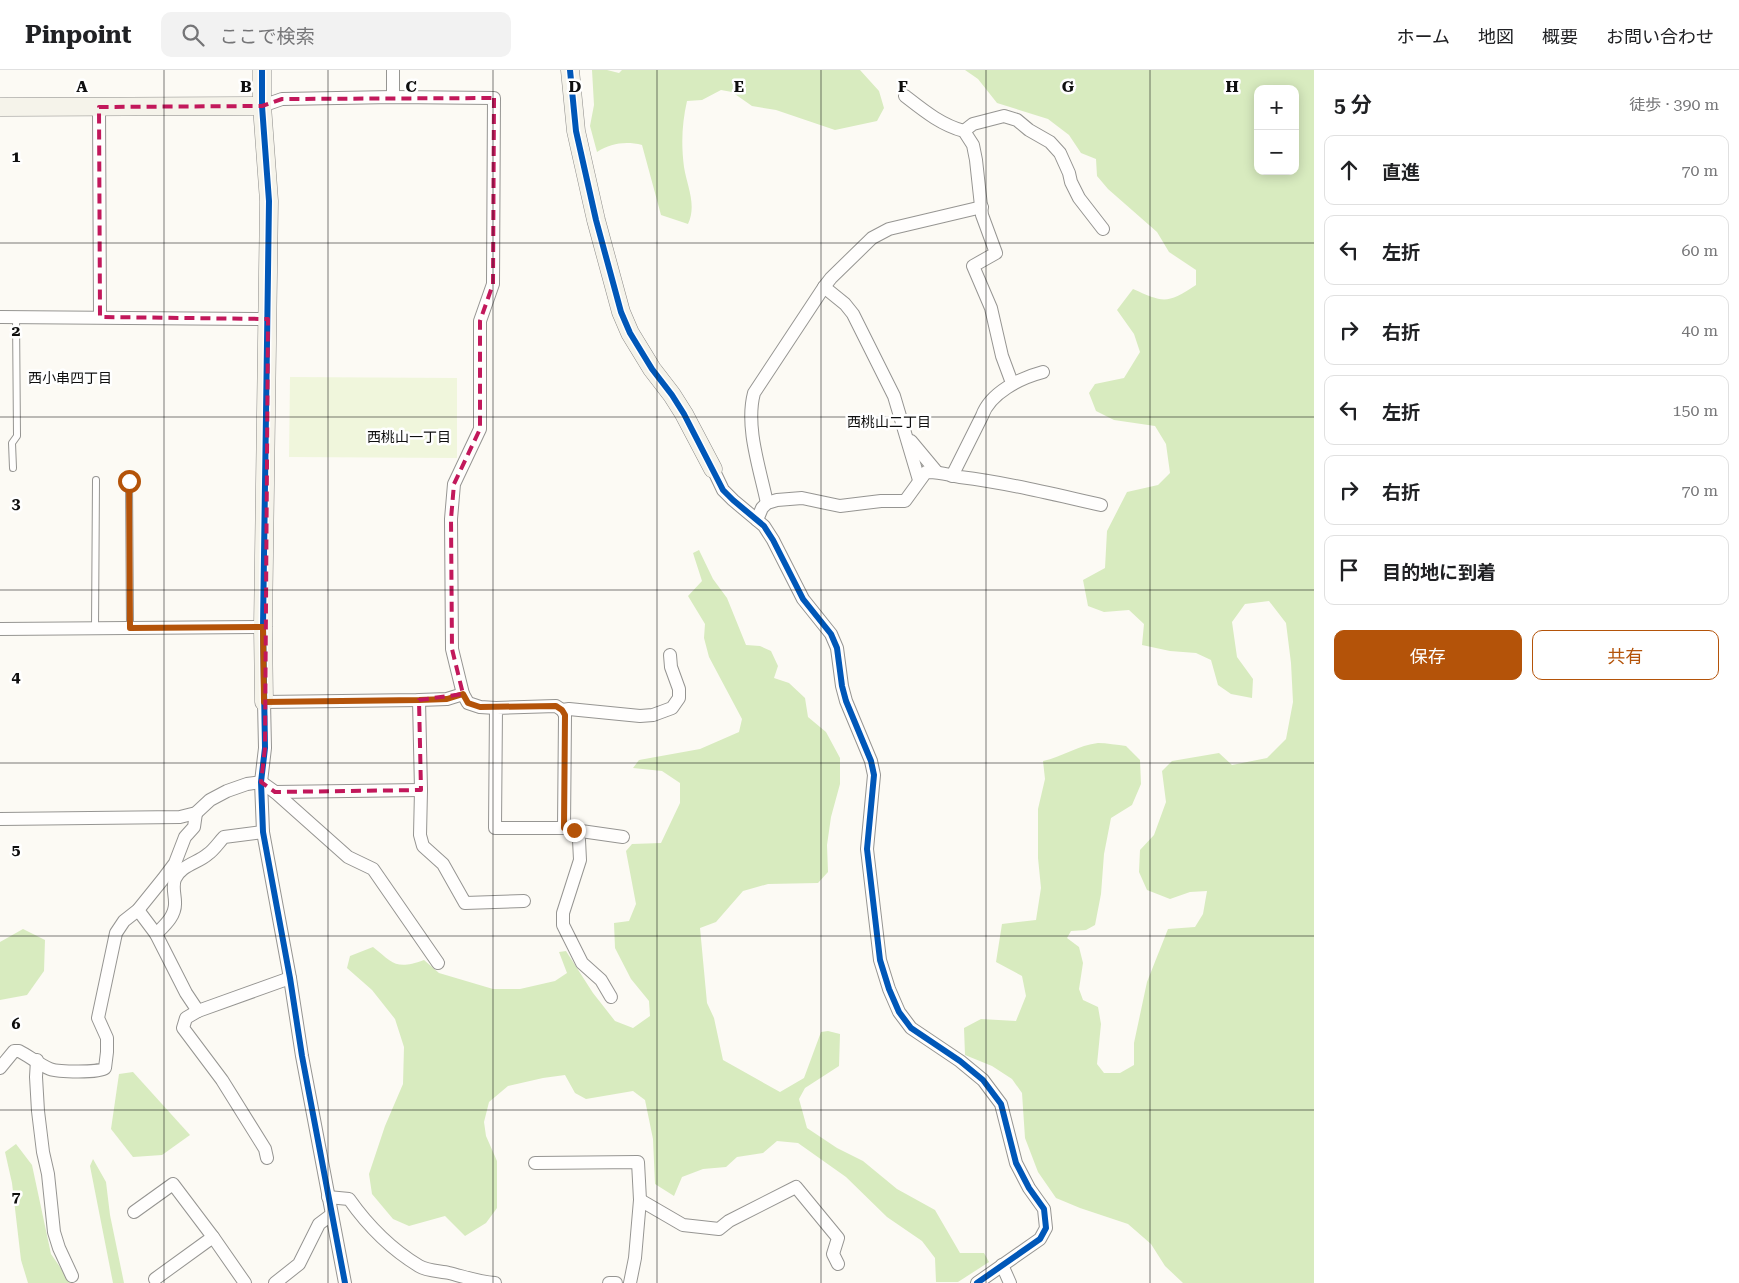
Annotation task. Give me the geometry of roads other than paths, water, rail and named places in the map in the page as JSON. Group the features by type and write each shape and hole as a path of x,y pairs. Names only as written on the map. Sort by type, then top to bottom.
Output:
{"street":[{"path":"262,70 262,106 270,201 263,627 265,748 261,782 263,832 290,978 302,1056 345,1283"},
{"path":"393,70 393,96"},
{"path":"570,70 576,131 596,220 621,312 630,333 652,369 672,395 723,490 764,526 804,600 831,634 837,648 846,701 872,761 874,774 867,849 880,960 899,1012 911,1028 960,1061 983,1080 1001,1104 1016,1163 1029,1188 1044,1209 1046,1228 1040,1239 977,1283"},
{"path":"0,107 262,106 282,98 393,96 494,98 493,284 480,321 480,428 454,484 451,519 452,649 463,694 468,703 480,707 496,708 556,706 565,715 569,829 579,840 580,860 563,913 563,925 582,963 600,980 611,997"},
{"path":"905,96 938,120 964,131 973,145 982,215 996,253 973,266 991,308 1002,356 1012,384"},
{"path":"99,107 100,317"},
{"path":"964,131 973,124 1004,116 1017,120 1029,130 1050,142 1060,153 1079,198 1103,229"},
{"path":"767,503 751,427 750,407 754,394 824,287 863,246 880,234 889,230 982,208"},
{"path":"824,287 845,304 853,314 894,396 919,480"},
{"path":"0,316 268,319"},
{"path":"952,476 986,406 1012,384 1043,372"},
{"path":"904,431 922,456 936,471"},
{"path":"757,520 762,508 767,503 776,500 802,498 840,506 869,502 905,501 926,472 936,471 952,476 995,482 1101,504"},
{"path":"0,629 263,627"},
{"path":"562,710 569,709 640,716 672,708 679,698 670,655"},
{"path":"264,702 447,699 463,694"},
{"path":"419,700 420,835 423,846 443,864 465,903 524,901"},
{"path":"496,708 496,828 569,829 623,837"},
{"path":"0,819 180,817 196,813 210,800 226,791 247,784 261,782 275,792 348,857 373,869 438,963"},
{"path":"275,792 421,790"},
{"path":"0,1068 14,1051 19,1051 51,1070 94,1072 105,1068 107,1038 98,1018 116,933 124,921 138,910 175,863 185,837 194,827 196,813"},
{"path":"156,934 170,920 175,904 173,893 175,880 182,871 210,853 224,837 263,832"},
{"path":"138,910 156,934 186,993 198,1011"},
{"path":"267,1158 265,1149 222,1080 183,1028 186,1018 198,1011 290,978"},
{"path":"37,1060 38,1111 48,1174 54,1232 72,1276"},
{"path":"534,1163 638,1162 640,1200 635,1258 630,1283"},
{"path":"134,1212 173,1184 245,1283"},
{"path":"640,1200 683,1225 719,1229 729,1221 796,1188 838,1238 833,1254 838,1264"},
{"path":"328,1197 349,1199 364,1221 385,1241 421,1267 477,1281 495,1283"},
{"path":"275,1283 299,1264 319,1224 331,1215"},
{"path":"155,1279 212,1237"},
{"path":"1002,1265 1010,1283"},
{"path":"609,1283 616,1283"}],"lane":[{"path":"13,468 12,443 17,436 16,317"},
{"path":"95,628 96,480"},
{"path":"129,481 130,628"}],"district":[{"name":"西小串四丁目","path":"70,378"},
{"name":"西桃山二丁目","path":"889,422"},
{"name":"西桃山一丁目","path":"409,437"}]}
